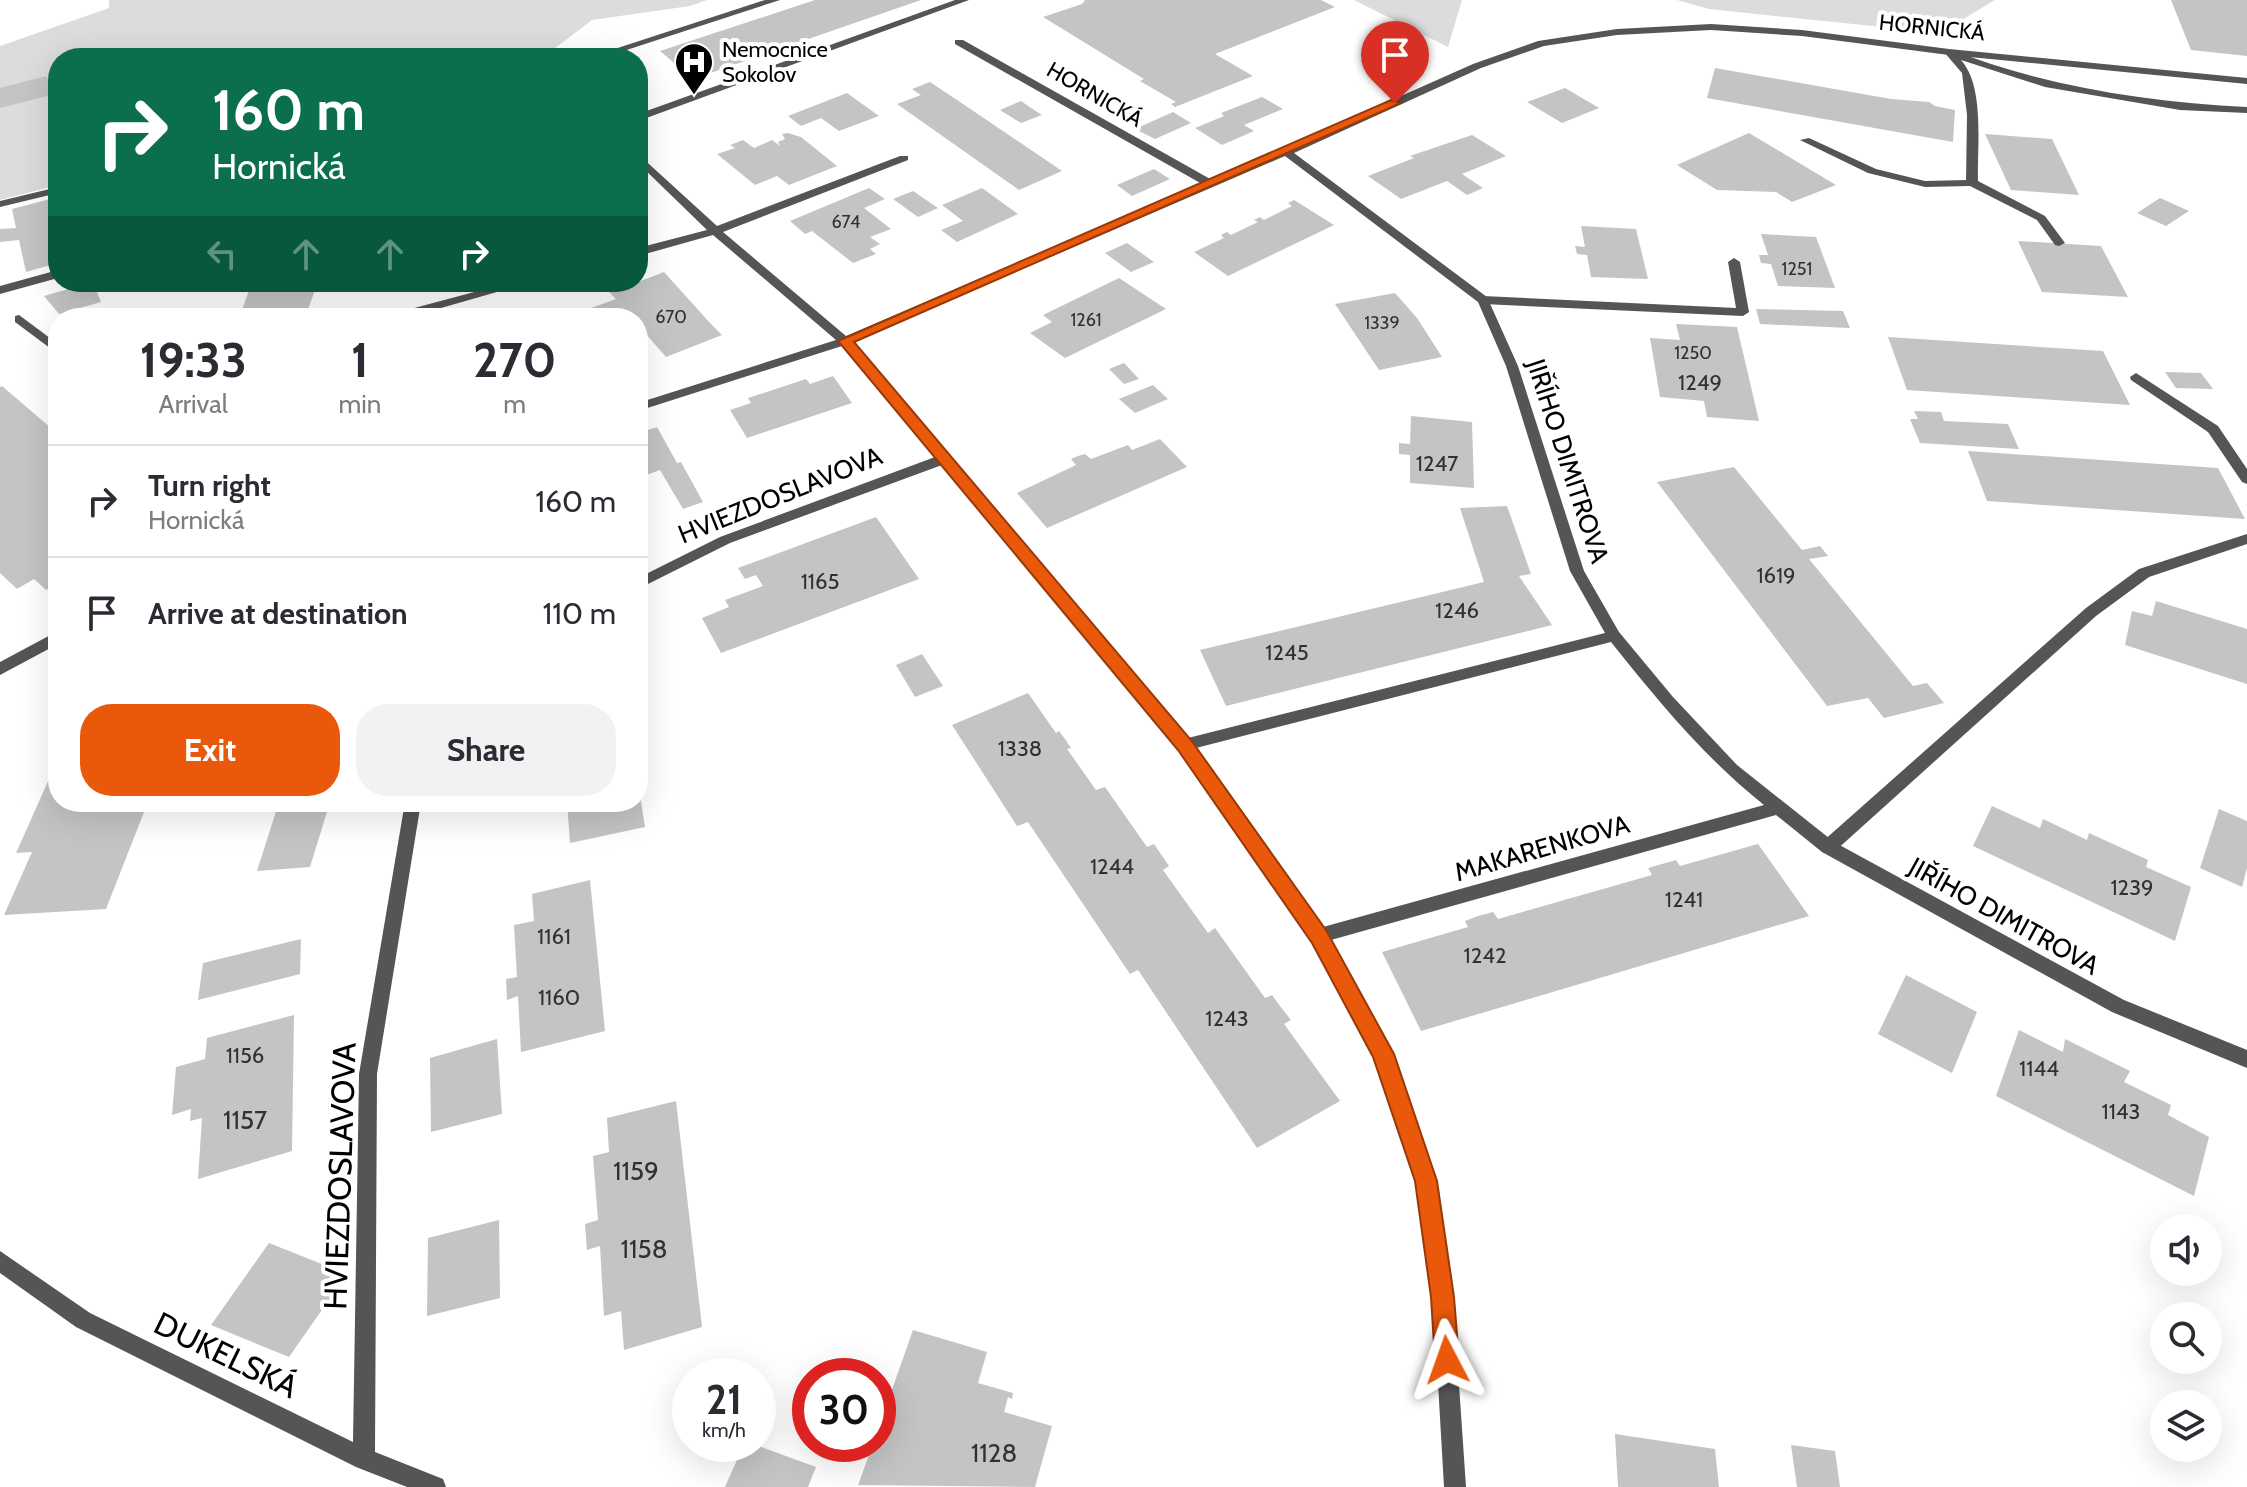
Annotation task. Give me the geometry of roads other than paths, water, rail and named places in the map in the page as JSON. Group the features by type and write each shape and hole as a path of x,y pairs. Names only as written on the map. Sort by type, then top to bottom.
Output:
{"street":[{"path":"624,48 775,0"},
{"path":"648,114 964,0"},
{"name":"HORNICKÁ","path":"648,404 845,341 1286,152 1477,66 1542,43 1617,32 1711,27 1802,33 1949,52 2247,81"},
{"name":"HORNICKÁ","path":"959,42 1209,183"},
{"path":"1949,52 2045,84 2180,107 2247,110"},
{"path":"1949,52 1967,73 1972,115 1972,183"},
{"path":"1805,140 1872,171 1925,184 1972,183 2041,218 2059,243"},
{"name":"JIŘÍHO DIMITROVA","path":"1286,152 1483,300 1512,366 1573,563 1614,636 1667,701 1731,770 1828,847 2118,1006 2247,1059"},
{"path":"648,249 715,231 904,158"},
{"path":"648,167 715,231 845,341 1185,745 1319,936 1383,1054 1426,1181 1443,1297 1455,1487"},
{"path":"0,204 48,192"},
{"path":"1483,300 1743,312 1734,262"},
{"path":"0,290 48,277"},
{"path":"429,308 489,292"},
{"path":"19,319 48,342"},
{"path":"2136,377 2213,429 2247,479"},
{"name":"HVIEZDOSLAVOVA","path":"648,579 725,540 944,459"},
{"path":"1828,847 2091,612 2144,573 2247,539"},
{"path":"1185,745 1614,636"},
{"path":"0,669 48,643"},
{"name":"MAKARENKOVA","path":"1319,936 1779,808"},
{"name":"HVIEZDOSLAVOVA","path":"364,1459 368,1074 411,812"},
{"name":"DUKELSKÁ","path":"0,1261 83,1320 364,1459 435,1487"}],"place":[{"name":"Nemocnice Sokolov","path":"694,96"}]}
